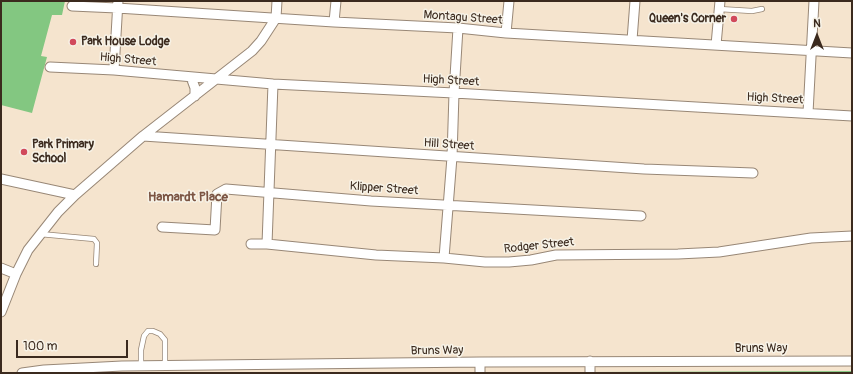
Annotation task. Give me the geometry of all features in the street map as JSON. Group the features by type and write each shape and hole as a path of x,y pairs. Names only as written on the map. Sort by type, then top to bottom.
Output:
{"street":[{"path":"1,312 16,274 28,250 58,212 75,195 143,136 217,80 252,50 261,41 276,18 277,1"},
{"path":"334,22 336,1"},
{"path":"506,33 509,1"},
{"path":"632,40 635,1"},
{"path":"808,113 814,1"},
{"path":"114,70 117,5"},
{"name":"Montagu Street","path":"72,6 117,5 334,22 458,28 506,33 852,54"},
{"path":"716,45 720,5"},
{"path":"444,258 452,157 458,28"},
{"name":"High Street","path":"50,67 114,70 273,84 852,116"},
{"path":"191,77 195,88 195,96"},
{"path":"267,244 273,84"},
{"name":"Hill Street","path":"143,136 644,169 753,173"},
{"path":"1,180 75,195"},
{"name":"Klipper Street","path":"162,227 215,230 217,194 226,189 371,201 640,216"},
{"name":"Rodger Street","path":"251,244 267,244 376,255 444,258 485,262 509,262 531,260 556,255 678,254 719,252 811,238 852,236"},
{"path":"1,268 16,274"},
{"name":"Bruns Way","path":"22,373 44,370 122,370 141,366 233,369 363,369 480,362 852,361"},
{"path":"480,362 480,373"},
{"path":"590,362 590,373"}],"lane":[{"path":"720,5 752,11 762,9"},
{"path":"40,234 94,239 97,243 96,264"},
{"path":"141,366 141,350 144,336 148,331 153,331 160,334 164,340 165,366"}],"green space":[{"path":"1,1 65,1 62,15 52,15 41,56 47,57 32,113 1,105"},
{"path":"852,371 852,373 590,372"}],"place":[{"name":"Queen's Corner","path":"734,19"},
{"name":"Park House Lodge","path":"73,42"},
{"name":"Park Primary School","path":"24,152"}],"district":[{"name":"Hamardt Place","path":"188,198"}]}
